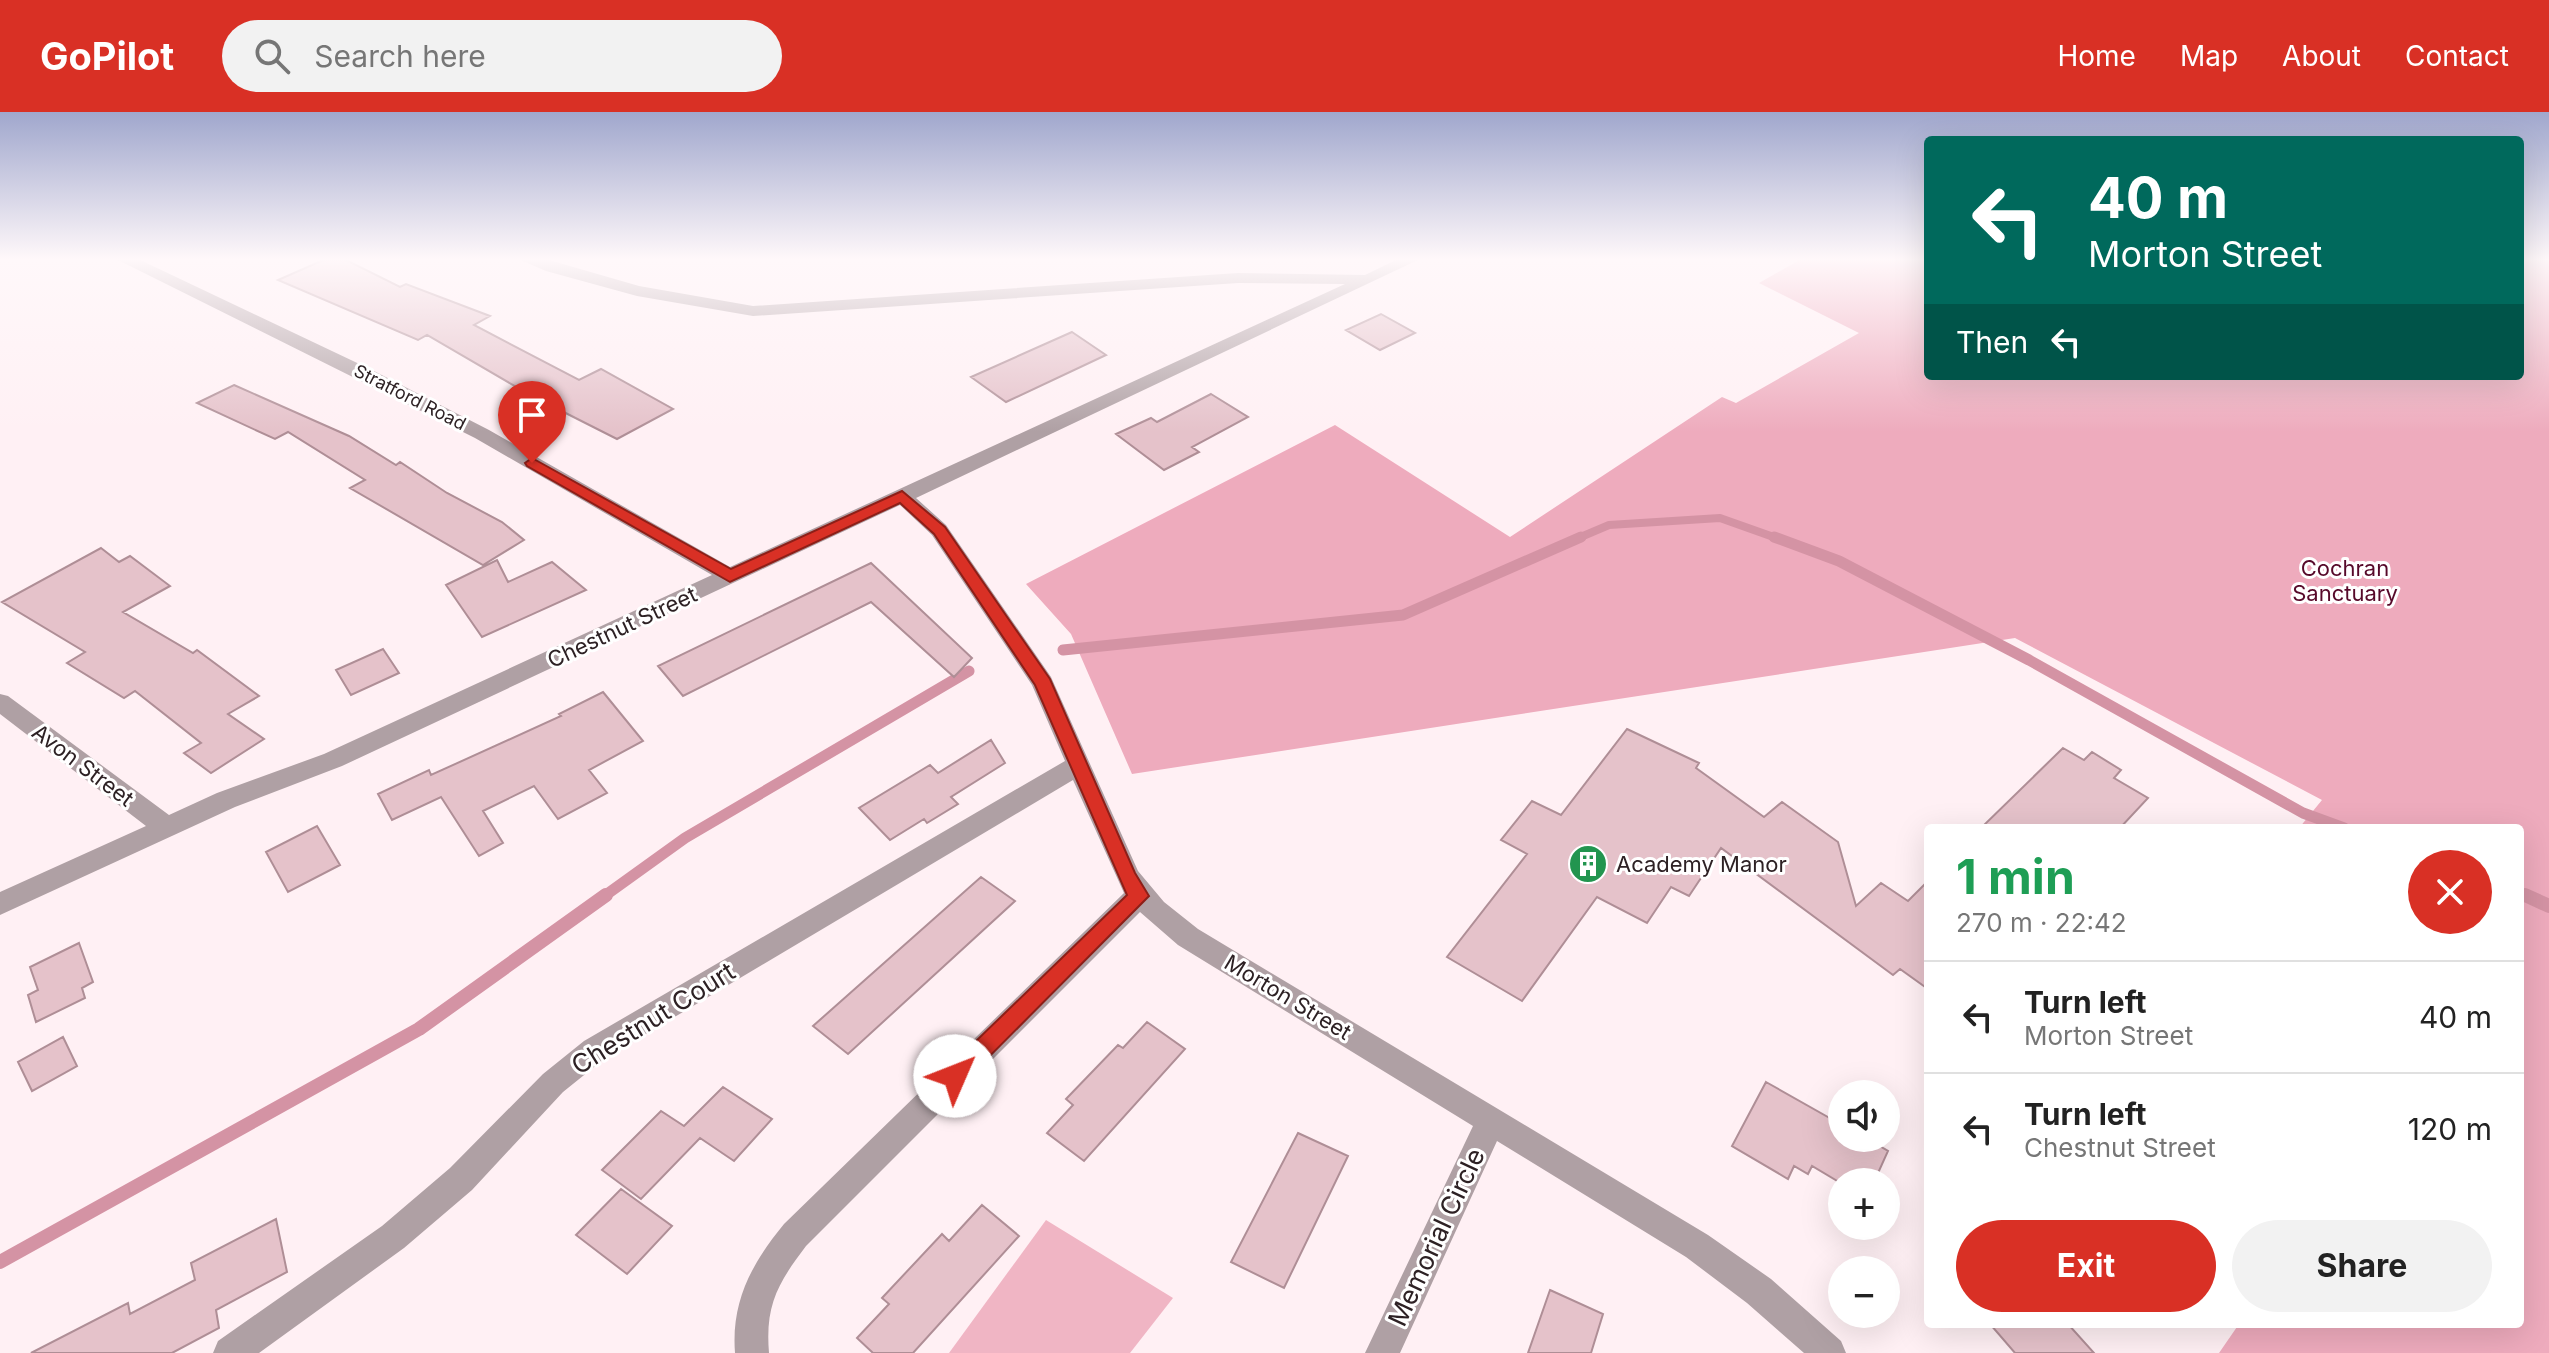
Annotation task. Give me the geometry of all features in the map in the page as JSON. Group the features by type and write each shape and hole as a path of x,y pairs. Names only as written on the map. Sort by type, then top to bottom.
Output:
{"street":[{"name":"Stratford Road","path":"244,316 482,434 730,576"},
{"name":"Chestnut Street","path":"0,904 226,800 333,760 1290,316"},
{"name":"Morton Street","path":"902,496 939,530 1043,683 1127,876 1139,896 1188,937 1697,1246 1759,1291 1829,1353"},
{"name":"Avon Street","path":"0,702 166,827"},
{"name":"Chestnut Court","path":"230,1353 393,1237 461,1179 553,1083 594,1050 1078,765"},
{"path":"752,1353 751,1309 772,1264 795,1235 1139,896"},
{"name":"Memorial Circle","path":"1382,1353 1491,1121"}],"shaded area":[{"path":"1046,1220 1173,1298 1130,1353 949,1353"}],"green space":[{"name":"Cochran Sanctuary","path":"1825,316 1924,316 1924,380 2524,380 2524,316 2549,316 2549,1353 2219,1353 2236,1328 2524,1328 2524,824 2302,824 2322,800 2015,638 1132,774 1071,634 1026,584 1335,425 1510,537 1722,397 1736,403 1859,333"}],"building":[{"path":"362,316 490,316 474,325 579,380 601,369 673,409 617,439 532,396 427,335 418,340"},
{"path":"1377,316 1384,316 1415,333 1380,350 1346,330"},
{"path":"1072,332 1106,355 1006,402 971,377"},
{"path":"234,385 349,436 396,465 400,462 447,493 502,522 524,540 483,565 350,488 365,480 288,432 275,439 197,403"},
{"path":"1211,394 1248,417 1192,447 1199,452 1164,470 1116,434 1151,418 1157,422"},
{"path":"101,548 119,562 130,556 170,586 123,612 193,653 197,650 259,696 228,714 264,739 211,773 184,753 201,743 135,691 124,698 67,663 85,652 2,602"},
{"path":"497,560 508,582 552,562 586,590 482,637 446,585"},
{"path":"871,563 972,658 954,677 871,602 683,696 658,666"},
{"path":"383,649 399,673 351,695 336,670"},
{"path":"603,692 643,741 589,770 607,793 558,819 534,786 483,811 503,843 479,856 441,797 392,820 378,794 429,770 431,775 561,716 559,714"},
{"name":"Academy Manor","path":"1627,729 1699,763 1696,768 1764,817 1782,802 1838,842 1856,906 1881,883 1908,901 1924,885 1924,986 1900,969 1893,975 1721,848 1689,896 1671,887 1647,923 1597,897 1522,1001 1447,957 1527,854 1501,840 1532,801 1561,815"},
{"path":"991,740 1005,763 951,797 958,804 927,823 924,819 890,840 859,808 930,765 938,773"},
{"path":"2063,748 2084,760 2092,752 2121,770 2114,778 2148,798 2124,824 1985,824"},
{"path":"317,826 340,865 288,892 266,852"},
{"path":"981,877 1015,901 848,1054 813,1026"},
{"path":"79,943 93,982 82,988 85,998 36,1022 28,995 38,990 30,967"},
{"path":"1147,1022 1185,1049 1084,1161 1047,1133 1073,1105 1066,1099 1118,1045 1123,1048"},
{"path":"63,1037 77,1066 32,1091 18,1062"},
{"path":"1766,1082 1828,1117 1828,1152 1888,1152 1880,1168 1828,1168 1828,1175 1812,1166 1808,1174 1794,1166 1788,1179 1732,1146"},
{"path":"723,1087 772,1119 734,1161 700,1138 641,1199 602,1170 661,1111 684,1126"},
{"path":"1298,1133 1348,1156 1284,1288 1231,1262"},
{"path":"621,1189 672,1226 627,1274 576,1235"},
{"path":"982,1205 1019,1236 913,1353 873,1353 857,1338 889,1304 882,1298 942,1234 949,1241"},
{"path":"276,1219 287,1272 216,1310 219,1328 172,1353 31,1353 128,1303 130,1314 195,1280 191,1263"},
{"path":"1550,1290 1603,1314 1591,1353 1528,1353"},
{"path":"1993,1328 2072,1328 2094,1353 2015,1353"}],"waterway":[{"path":"1576,539 1609,525 1720,518 1779,539"},
{"path":"1063,650 1403,615 1581,537"},
{"path":"1774,537 1839,561 2029,660 2303,813 2333,824"},
{"path":"603,897 685,838 969,671"},
{"path":"0,1262 419,1029 606,895"},
{"path":"2524,895 2529,897"},
{"path":"2525,895 2549,906"}],"place":[{"name":"Academy Manor","path":"1588,864"}],"route":[{"path":"532,463 730,576 902,496 939,530 1043,683 1127,876 1139,896 955,1076"}]}
